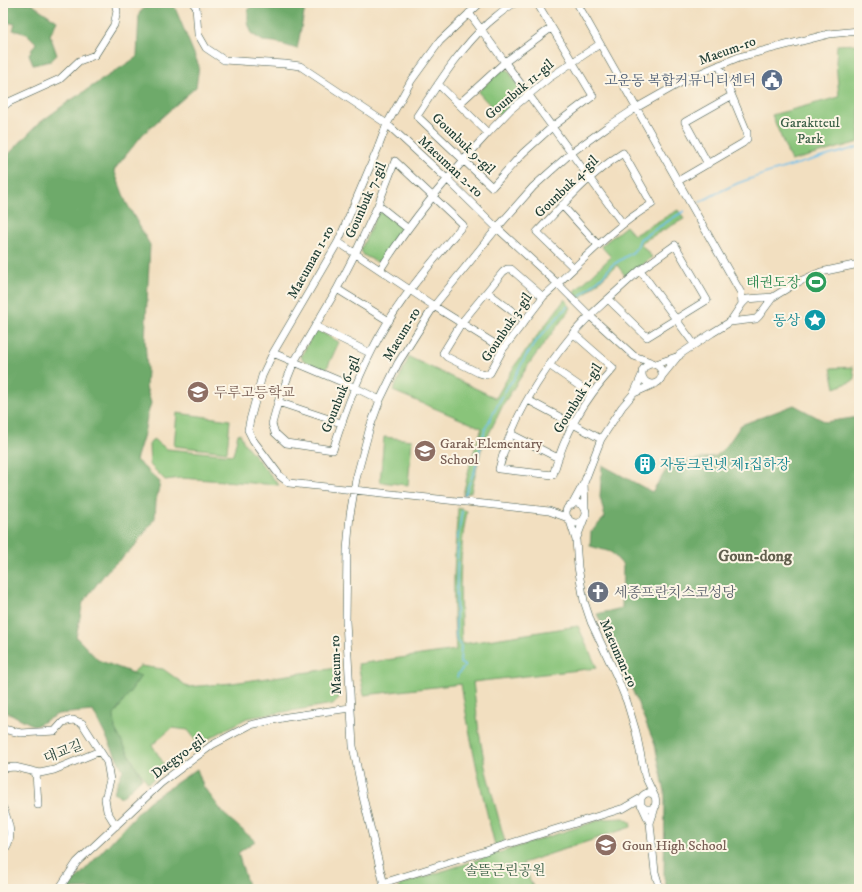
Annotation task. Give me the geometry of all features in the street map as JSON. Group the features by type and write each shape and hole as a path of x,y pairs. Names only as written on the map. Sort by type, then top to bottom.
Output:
{"street":[{"path":"3,107 10,102 60,79 79,61 95,55 114,25 117,11 116,3"},
{"name":"Maeuman 2-ro","path":"193,3 196,7 198,34 206,48 224,60 300,66 387,124 634,356"},
{"name":"Maeuman 1-ro","path":"480,3 440,41 411,81 387,124 338,242 273,353 262,376 248,430 253,440 280,476 289,483 549,511"},
{"name":"Gounbuk 9-gil","path":"515,3 481,30 460,52 417,116 492,187 523,153 552,127"},
{"path":"537,3 593,96 552,127"},
{"path":"577,3 741,293 741,312 747,319"},
{"path":"469,13 623,224"},
{"name":"Gounbuk 11-gil","path":"551,28 505,62 459,104 488,133 510,110 549,78 600,44"},
{"name":"Maeum-ro","path":"384,886 353,746 346,621 347,550 350,515 356,479 368,435 380,400 398,363 434,306 497,228 533,187 571,153 607,127 636,108 689,78 740,57 829,34 859,31"},
{"path":"678,182 743,143 747,139 746,132 719,65"},
{"path":"438,84 459,104"},
{"path":"708,164 685,122 731,96"},
{"path":"380,270 408,228 432,197 488,133"},
{"name":"Gounbuk 4-gil","path":"543,297 598,245 637,213 652,204 623,153 590,178 537,232 573,267"},
{"name":"Gounbuk 7-gil","path":"355,254 378,206 395,161 462,225 410,289"},
{"path":"562,205 598,245"},
{"path":"378,206 408,228"},
{"path":"338,242 434,306 462,322 503,349"},
{"name":"Gounbuk 1-gil","path":"573,333 614,368 591,394 573,424 558,458 553,475 499,469 511,434 528,400 549,365 573,333 640,270 675,244 707,300 677,319"},
{"name":"Gounbuk 6-gil","path":"355,254 337,289 294,362 278,402 272,424 275,433 286,443 333,450 354,387 370,353 410,289"},
{"path":"634,393 659,381 679,355 730,322 756,319 773,297 820,272 859,264"},
{"name":"Gounbuk 3-gil","path":"507,269 511,269 543,297 503,349 490,373 486,375 479,374 447,357 443,353 462,322 507,269"},
{"path":"640,270 694,344"},
{"path":"337,289 389,321"},
{"path":"487,292 524,320"},
{"path":"741,293 753,298 761,304 761,312"},
{"path":"730,322 744,301 753,298 773,297"},
{"path":"608,299 647,337 677,319"},
{"path":"315,326 370,353"},
{"path":"273,353 354,387 380,400"},
{"path":"576,540 567,512 584,483 601,439 622,407 634,393 647,365 679,355"},
{"path":"634,356 654,364 662,370 662,376"},
{"path":"634,356 648,383 654,384"},
{"path":"549,365 591,394"},
{"path":"528,400 601,439"},
{"path":"278,402 341,423"},
{"path":"511,434 558,458"},
{"path":"576,540 586,514 584,483"},
{"path":"549,511 577,504 585,508"},
{"path":"549,511 576,523 584,519"},
{"name":"Maeuman-ro","path":"576,540 578,567 584,601 591,622 616,674 627,702 636,732 645,776"},
{"name":"Daegyo-gil","path":"59,889 77,862 161,784 212,746 250,725 287,717 350,708"},
{"name":"대교길","path":"3,730 21,733 55,731 63,722 73,720 82,723 107,762 110,780 105,799 107,811 116,826"},
{"name":"대교길","path":"3,768 15,767 40,773 54,770 100,751"},
{"name":"대교길","path":"36,772 38,805"},
{"path":"645,776 640,803 650,823 655,872 660,889"},
{"path":"645,776 657,801 650,823"},
{"path":"384,886 624,808 649,793 655,797"},
{"path":"624,808 642,807 651,809 656,806"},
{"path":"3,808 9,822 10,832 8,846 3,851"}],"green space":[{"path":"3,3 30,3 57,21 50,35 57,55 51,61 33,65 29,54 36,43 27,34 13,30 15,24 3,21"},
{"path":"150,3 173,3 199,66 196,87 143,134 114,170 126,202 150,245 145,339 147,370 146,387 151,403 136,460 160,482 156,501 155,518 135,546 107,571 83,602 76,637 98,660 141,676 114,715 115,729 142,778 122,797 113,793 123,770 93,711 58,714 35,726 3,710 3,160 38,124 68,102 137,57 139,13"},
{"path":"257,3 306,3 297,49 275,42 263,41 252,34 248,23 248,9"},
{"name":"Garaktteul Park","path":"859,44 859,142 791,161 772,115 839,97 836,62 837,45"},
{"path":"507,69 521,90 523,96 499,115 478,92 501,70"},
{"path":"678,210 684,219 640,243 652,257 627,278 617,265 580,299 574,292 611,257 601,246 626,226 634,235"},
{"path":"381,211 401,227 402,232 383,260 377,262 363,255 361,249 378,213"},
{"path":"565,299 571,308 531,361 504,403 481,450 471,492 463,495 471,460 482,428 393,391 409,357 496,398 515,365"},
{"path":"319,331 339,342 326,370 304,361 301,357 314,332"},
{"path":"853,367 855,380 835,388 831,368"},
{"path":"794,405 826,422 859,417 859,889 667,889 664,878 665,792 655,745 625,672 597,614 622,608 623,565 611,552 590,546 591,532 605,517 600,497 602,465 652,492 672,461 679,462 716,456 728,444 741,425"},
{"path":"177,413 230,420 227,452 174,446"},
{"path":"240,433 244,443 279,485 181,478 165,480 150,465 149,445 153,439 167,449 233,455 238,434"},
{"path":"384,437 412,440 408,485 380,482"},
{"path":"458,508 467,511 461,560 460,594 462,644 578,626 597,668 473,682 479,732 486,771 505,842 495,845 476,765 461,684 364,695 358,664 456,650 454,579"},
{"path":"140,666 163,669 188,687 232,683 337,668 339,699 333,704 247,718 199,744 188,730 172,728 152,745 167,769 148,783 116,741 111,700 122,683"},
{"path":"197,769 203,786 224,814 255,841 238,853 249,889 67,889 148,802"},
{"name":"솔뜰근린공원","path":"624,818 630,822 631,827 523,863 534,889 498,889 496,886 487,889 398,889 400,885 603,819"}],"waterway":[{"path":"700,202 733,185 758,176 859,147"},
{"path":"580,296 604,275 611,266 633,252 640,239 684,211"},
{"path":"465,495 475,470 485,429 497,406 526,356 538,339 568,306"},
{"path":"457,677 465,666 460,663 461,646 457,641 456,635 458,537 462,511"}],"place":[{"name":"고운동 복합커뮤니티센터","path":"772,80"},
{"name":"태권도장","path":"816,282"},
{"name":"동상","path":"815,320"},
{"name":"두루고등학교","path":"198,392"},
{"name":"Garak Elementary School","path":"425,451"},
{"name":"자동크린넷 제1집하장","path":"645,464"},
{"name":"세종프란치스코성당","path":"598,592"},
{"name":"Goun High School","path":"606,845"}],"district":[{"name":"Goun-dong","path":"755,555"}]}
